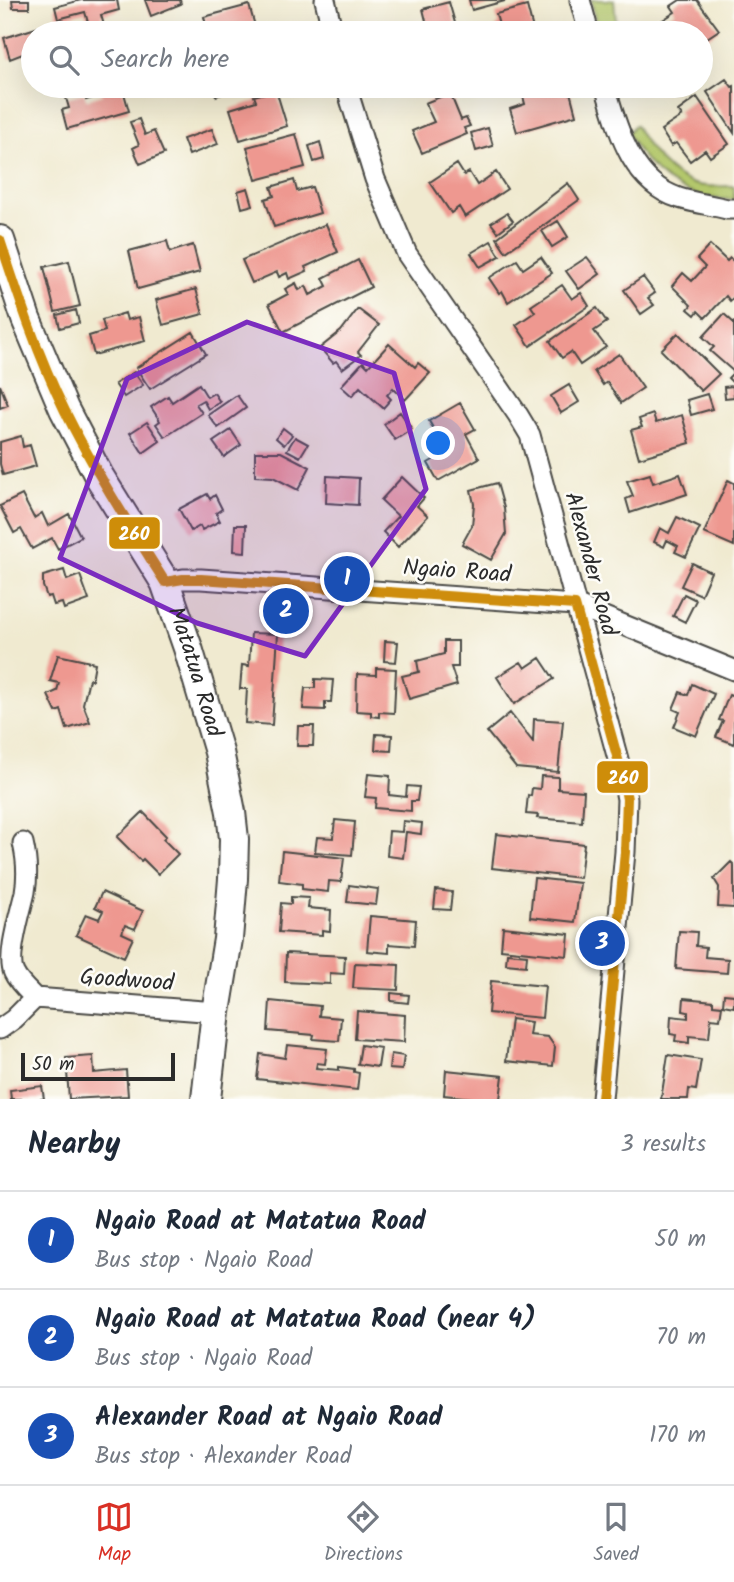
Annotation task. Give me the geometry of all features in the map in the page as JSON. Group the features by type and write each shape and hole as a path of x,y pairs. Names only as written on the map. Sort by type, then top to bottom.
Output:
{"main road":[{"name":"Matatua Road","path":"0,240 26,319 64,409 99,476 165,582 219,752 234,839 233,879 228,939 206,1099"}],"street":[{"path":"325,0 330,21"},
{"path":"580,0 586,21"},
{"name":"Alexander Road","path":"350,98 375,179 407,254 530,435 622,774 627,799 625,852 602,1099"},
{"path":"609,98 629,155 650,182 677,198 734,209"},
{"name":"Ngaio Road","path":"165,582 201,579 575,605 734,670"},
{"path":"0,1029 35,998 14,973 11,962 25,890 27,865 23,843"},
{"name":"Goodwood","path":"35,998 216,1012"}],"highlighted area":[{"path":"247,322 394,373 426,489 305,656 197,623 60,558 127,379"}],"green space":[{"path":"591,0 614,0 616,21 595,21"},
{"path":"635,125 652,152 675,174 694,184 734,186 734,200 701,196 667,180 641,155 627,133"}],"building":[{"path":"12,0 29,0 29,8 13,8"},
{"path":"81,0 117,0 119,10 101,15 103,21 88,21 85,12 58,19 55,7"},
{"path":"145,0 180,0 181,4 151,16"},
{"path":"469,0 505,0 505,1 472,10"},
{"path":"680,0 697,0 712,21 661,21 675,12 671,6"},
{"path":"449,2 454,21 426,21 423,9"},
{"path":"249,5 254,21 205,21 204,17"},
{"path":"527,6 531,21 498,21 496,14"},
{"path":"713,22 719,30 713,34"},
{"path":"21,33 21,55 10,59 4,38"},
{"path":"726,79 734,86 734,133 711,98 713,88"},
{"path":"66,98 125,98 129,111 67,129 62,110 69,108"},
{"path":"255,98 278,98 287,126 240,140 230,109 256,101"},
{"path":"438,98 452,98 461,120 466,118 470,126 464,128 467,134 422,153 412,131 434,122 425,103"},
{"path":"524,98 572,98 576,115 517,132 510,109 525,104"},
{"path":"698,98 729,144 710,157 705,150 690,161 676,143 671,146 661,130 682,116 678,111"},
{"path":"139,119 145,135 154,131 164,154 140,164 133,148 139,145 130,122"},
{"path":"488,128 493,146 476,151 471,133"},
{"path":"212,129 218,144 189,155 183,139"},
{"path":"296,134 305,167 256,180 247,147"},
{"path":"320,142 324,159 314,162 309,146"},
{"path":"457,164 464,175 469,172 477,185 496,172 507,189 465,217 459,207 451,213 430,182"},
{"path":"294,180 297,191 312,187 320,213 274,227 265,199 274,196 271,187"},
{"path":"568,183 579,200 506,252 497,238"},
{"path":"248,188 253,205 242,208 238,191"},
{"path":"507,213 513,221 498,232 491,223"},
{"path":"558,221 568,237 552,247 542,231"},
{"path":"326,224 338,252 305,267 307,271 289,279 287,273 279,277 277,272 252,283 242,260"},
{"path":"167,241 170,252 193,245 200,272 138,289 129,251"},
{"path":"491,241 500,256 480,267 471,253"},
{"path":"710,245 727,261 730,258 734,262 734,297 730,301 726,296 705,318 698,311 695,315 688,309 691,305 672,286 683,273 692,281 705,267 697,259"},
{"path":"541,257 552,273 508,302 502,291 499,293 489,278 517,260 523,269"},
{"path":"587,257 600,274 579,289 566,271"},
{"path":"358,260 371,287 283,332 269,304 288,294 285,289 296,283 299,290 306,286 310,295 327,286 323,278"},
{"path":"69,261 80,306 55,312 44,267"},
{"path":"643,277 655,293 648,298 654,305 641,314 624,290"},
{"path":"562,285 572,299 581,293 589,306 530,346 516,325 535,312 531,306"},
{"path":"196,289 203,314 163,325 156,300"},
{"path":"597,308 607,322 594,331 606,347 580,365 571,352 562,358 550,341"},
{"path":"358,309 379,325 358,352 361,355 342,369 320,348 341,331"},
{"path":"76,310 79,323 60,328 57,315"},
{"path":"125,313 127,320 139,317 145,341 94,355 89,336 105,331 102,320"},
{"path":"724,314 734,323 734,372 710,351 714,347 703,337"},
{"path":"193,332 206,354 150,389 136,368"},
{"path":"678,333 719,374 701,391 661,350"},
{"path":"389,344 415,367 418,363 430,373 405,400 393,388 387,395 391,399 383,408 360,387 352,396 341,386 363,362 368,367"},
{"path":"619,354 643,388 621,403 607,382 603,385 594,371"},
{"path":"134,372 143,385 124,397 115,384"},
{"path":"734,372 734,384 728,378"},
{"path":"199,384 207,397 214,393 220,402 208,409 203,400 196,404 202,413 165,437 156,424 160,421 151,407 168,396 172,402"},
{"path":"0,385 8,405 0,408"},
{"path":"569,385 579,402 561,413 551,396"},
{"path":"733,386 734,397 725,398 724,387"},
{"path":"707,394 712,409 691,415 687,400"},
{"path":"237,395 246,408 218,428 208,415"},
{"path":"460,403 475,429 466,434 479,458 438,481 428,463 447,452 429,421"},
{"path":"400,412 412,429 395,440 384,424"},
{"path":"653,414 656,423 682,415 690,443 639,458 631,430 642,427 639,419"},
{"path":"147,422 160,441 143,453 130,433"},
{"path":"283,428 292,435 284,445 276,438"},
{"path":"231,430 241,445 224,457 213,442"},
{"path":"21,436 23,447 30,445 36,466 3,475 0,442"},
{"path":"295,437 308,444 300,457 287,450"},
{"path":"255,452 281,452 310,467 298,490 273,477 255,476"},
{"path":"650,474 653,483 680,474 687,494 630,513 626,499 633,496 627,481"},
{"path":"327,476 359,478 358,505 326,503"},
{"path":"402,477 424,498 417,506 428,516 398,547 383,532 398,516 381,500"},
{"path":"728,480 734,483 734,546 704,533"},
{"path":"497,483 504,508 506,534 491,560 462,544 472,526 474,504 471,490"},
{"path":"207,494 210,499 215,495 222,509 216,513 220,521 202,530 200,526 191,531 179,509"},
{"path":"22,495 34,518 42,513 48,526 69,514 81,537 58,549 52,538 32,549 21,529 14,533 0,506"},
{"path":"677,517 700,528 686,557 675,552 678,546 667,540 664,547 654,542 660,528 669,533"},
{"path":"235,525 246,525 245,552 234,551"},
{"path":"692,563 711,572 701,595 681,586"},
{"path":"64,570 67,580 80,575 89,600 64,609 62,603 54,605 51,596 47,597 43,576"},
{"path":"684,594 696,600 685,622 673,616"},
{"path":"251,633 278,634 272,725 245,723 247,689 240,689 242,665 249,666"},
{"path":"385,641 398,642 396,662 384,661"},
{"path":"444,641 458,641 458,667 451,667 457,685 409,699 402,676 419,672 417,661 444,654"},
{"path":"58,655 95,663 83,704 90,722 67,729 61,710 56,712 48,695 57,691 59,683 50,681"},
{"path":"540,658 554,679 514,704 497,677 521,662 525,668"},
{"path":"376,668 396,669 394,713 379,712 379,717 371,716 371,712 356,711 357,674 376,675"},
{"path":"315,679 333,680 331,702 325,702 325,710 303,709 305,688 315,688"},
{"path":"692,684 714,694 696,736 674,727 680,712 673,709 680,692 688,695"},
{"path":"729,695 734,697 734,744 716,737 723,721 719,720"},
{"path":"510,713 533,742 534,719 563,721 558,772 516,768 487,732"},
{"path":"298,726 314,726 313,746 297,746"},
{"path":"376,734 392,735 391,751 375,750"},
{"path":"368,774 390,776 389,795 406,797 407,786 419,787 417,801 411,801 411,811 375,808 376,798 365,797"},
{"path":"541,776 558,777 558,789 584,791 582,822 537,818 538,815 526,814 528,795 531,796 532,788 540,789"},
{"path":"143,812 166,836 163,839 178,854 158,874 117,837"},
{"path":"335,820 355,822 352,855 315,852 317,837 333,838"},
{"path":"403,821 422,823 421,834 406,832 403,858 387,856 389,831 402,832"},
{"path":"496,834 584,844 580,878 492,868"},
{"path":"282,851 344,858 341,882 329,881 328,892 302,889 302,884 279,881"},
{"path":"731,862 734,865 734,908 718,907 719,887 714,879"},
{"path":"534,878 580,883 575,922 530,917"},
{"path":"349,885 378,889 376,905 347,902"},
{"path":"436,890 452,892 450,910 434,909"},
{"path":"102,892 143,911 135,929 125,925 122,933 133,938 124,957 76,935 86,914 99,919 103,911 95,907"},
{"path":"291,897 309,898 308,908 331,910 330,931 322,930 322,935 279,932 281,903 291,904"},
{"path":"370,916 416,920 414,946 389,944 389,953 367,951"},
{"path":"503,927 569,934 567,956 501,949"},
{"path":"679,931 697,932 696,946 706,947 705,957 728,959 727,973 676,969"},
{"path":"286,953 345,956 344,974 330,973 330,984 285,982"},
{"path":"507,953 527,955 526,966 506,964"},
{"path":"355,963 399,965 398,990 353,988"},
{"path":"491,981 545,986 542,1018 488,1013"},
{"path":"391,993 409,995 408,1003 391,1001"},
{"path":"724,994 734,995 734,1007 723,1005"},
{"path":"684,998 713,1001 713,1005 722,1006 720,1019 711,1018 709,1038 689,1036 689,1043 675,1041 676,1035 670,1034 671,1016 688,1018 688,1012 683,1011"},
{"path":"270,1001 320,1006 319,1016 341,1018 339,1041 313,1039 314,1035 268,1031"},
{"path":"357,1011 405,1015 404,1042 355,1039"},
{"path":"511,1019 531,1022 529,1035 548,1037 555,1047 553,1066 506,1061"},
{"path":"287,1045 327,1049 325,1064 317,1063 316,1068 354,1069 354,1072 359,1073 357,1090 257,1079 260,1054 285,1058"},
{"path":"361,1045 381,1048 378,1067 358,1064"},
{"path":"391,1054 404,1056 402,1070 389,1069"},
{"path":"668,1055 701,1060 696,1090 689,1089 688,1099 661,1099"},
{"path":"93,1056 94,1073 126,1070 128,1096 69,1099 66,1058"},
{"path":"446,1070 503,1076 500,1099 444,1095"},
{"path":"42,1086 44,1099 11,1099 10,1090"}],"transit line":[{"name":"260","path":"0,240 38,348 65,411 100,476 165,582 201,579 575,605 627,799 625,852 602,1099"}],"place":[{"name":"Ngaio Road at Matatua Road","path":"347,579"},
{"name":"Ngaio Road at Matatua Road (near 4)","path":"286,611"},
{"name":"Alexander Road at Ngaio Road","path":"602,943"}]}
